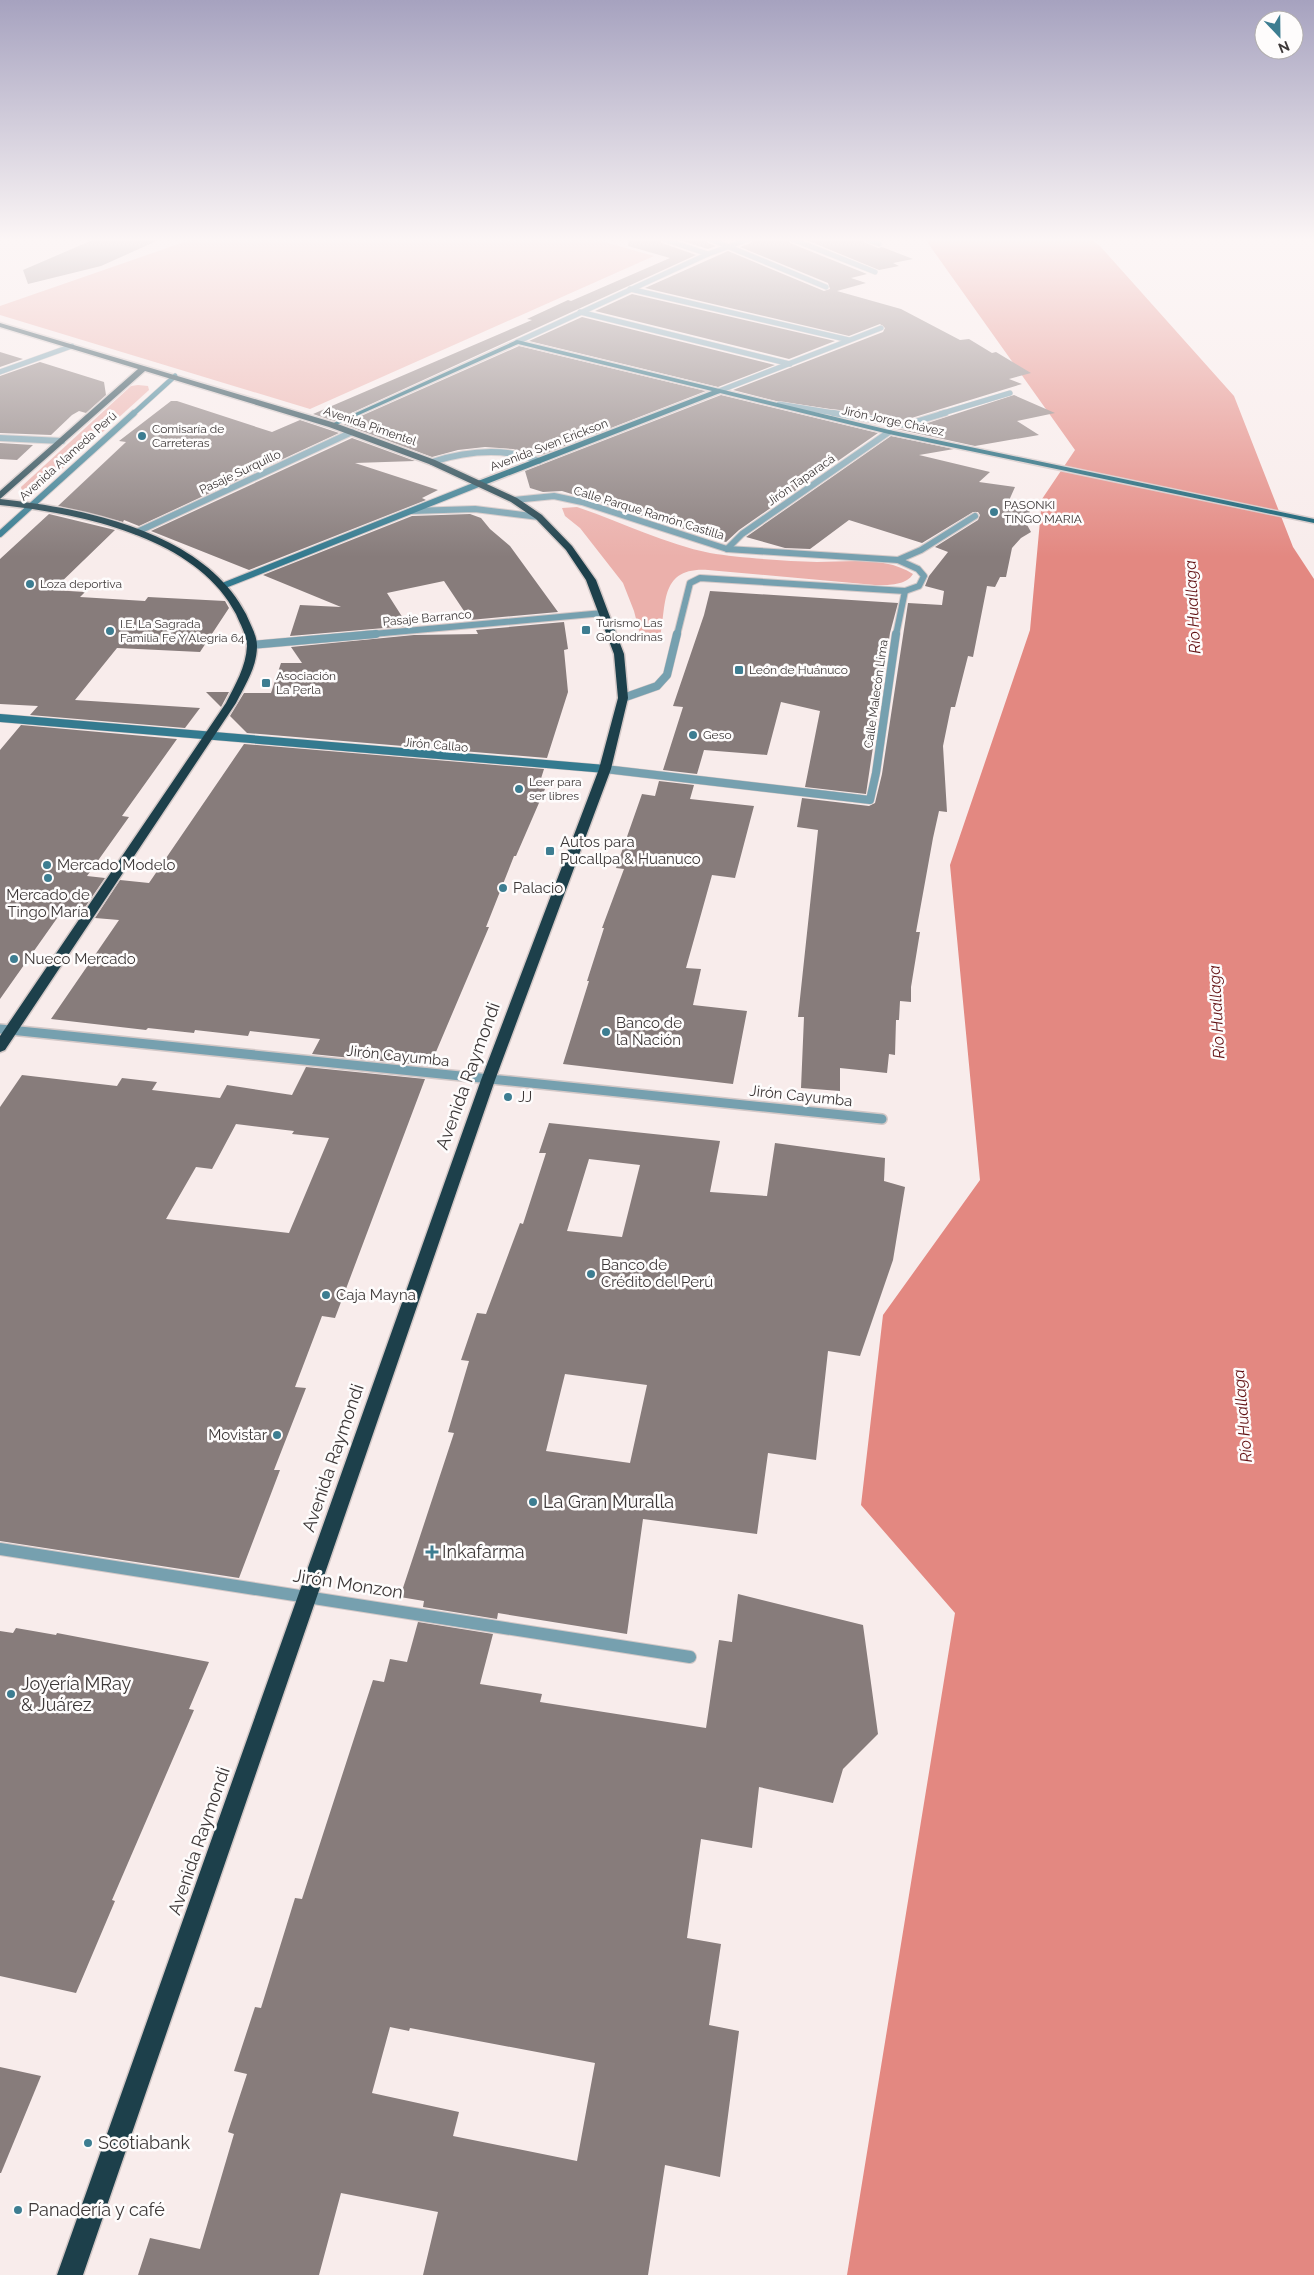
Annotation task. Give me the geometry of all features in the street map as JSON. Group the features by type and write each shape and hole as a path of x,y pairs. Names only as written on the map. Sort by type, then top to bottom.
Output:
{"highway":[{"name":"Avenida Pimentel","path":"72,346 332,425 432,462 481,483 514,500 539,517 569,548 591,580 619,654"},
{"name":"Avenida Alameda Perú","path":"0,496 145,367"},
{"path":"0,502 32,504 78,514 137,532 166,545 225,585 242,611 252,645 248,669 231,703 6,1030 0,1048"},
{"name":"Avenida Raymondi","path":"70,2275 488,1080 605,770 623,698 619,654"}],"main road":[{"path":"332,425 510,345"},
{"name":"Jirón Jorge Chávez","path":"530,345 889,432 1314,521"},
{"name":"Avenida Sven Erickson","path":"481,483 719,391"}],"street":[{"path":"714,345 790,364"},
{"name":"Avenida Sven Erickson","path":"719,391 836,345"},
{"path":"0,372 72,346"},
{"name":"Avenida Alameda Perú","path":"0,534 175,376"},
{"path":"764,402 905,425 1010,393"},
{"name":"Pasaje Surquillo","path":"137,532 352,432"},
{"name":"Jirón Taparacá","path":"727,549 742,534 889,432"},
{"path":"0,438 62,441"},
{"path":"432,462 463,453 519,454 539,461"},
{"name":"Avenida Sven Erickson","path":"225,585 481,483"},
{"name":"Calle Parque Ramón Castilla","path":"514,500 538,496 554,496 582,502 727,549 898,560"},
{"path":"412,511 476,508 502,510 539,517"},
{"path":"898,560 921,550 976,516"},
{"path":"623,698 657,686 667,675 690,583 700,578 905,591 919,586 924,576 914,566 898,560"},
{"name":"Calle Malecón Lima","path":"870,800 876,773 893,648 905,591"},
{"name":"Pasaje Barranco","path":"252,645 603,613"},
{"name":"Jirón Callao","path":"0,718 605,770 870,800"},
{"name":"Jirón Cayumba","path":"6,1030 882,1119"},
{"name":"Jirón Monzon","path":"0,1549 690,1657"}],"shaded area":[{"path":"99,345 454,345 310,409"},
{"path":"131,386 148,386 149,390 42,487 34,491 22,491 21,487"},
{"path":"577,507 660,538 710,553 791,561 879,562 902,568 913,574 901,583 875,585 708,570 692,571 681,575 673,581 665,601 660,638 652,642 641,638 634,611 623,583 580,528 565,516 562,508"}],"water":[{"name":"Río Huallaga","path":"1000,345 1189,345 1234,396 1293,547 1314,579 1314,2275 847,2275 955,1613 861,1505 883,1315 980,1180 950,865 1030,630 1042,499 1075,450"}],"building":[{"path":"473,345 499,345 334,421 313,414"},
{"path":"546,345 695,345 775,365 718,387"},
{"path":"733,345 824,345 789,359"},
{"path":"849,345 979,345 992,353 996,352 1031,373 1009,379 1022,384 905,420 776,401 733,390"},
{"path":"519,346 706,391 539,456 513,449 485,447 458,450 432,457 343,424"},
{"path":"0,352 23,359 0,367"},
{"path":"40,362 104,382 106,395 86,413 79,411 72,415 51,435 0,433 0,376"},
{"path":"721,395 878,433 739,530 726,542 562,491 543,492 530,488 525,471"},
{"path":"1014,395 1055,413 1017,421 1039,435 975,446 892,428 906,430"},
{"path":"171,401 177,401 272,432 300,420 339,433 139,526 124,520 123,522 58,506 126,442 119,441"},
{"path":"891,436 954,449 919,455 990,472 979,482 1015,487 1007,505 1031,508 1026,523 1031,532 1021,538 1012,548 1006,577 1000,577 995,587 987,586 973,657 968,656 955,707 951,707 943,746 947,812 939,811 933,838 916,932 920,932 911,987 911,1002 900,1001 899,1020 896,1020 895,1055 889,1054 887,1073 840,1068 840,1091 801,1088 804,1017 798,1017 818,830 797,827 802,798 869,806 875,803 882,774 908,603 942,605 944,591 925,586 929,576 948,552 935,547 978,520 980,515 978,512 973,512 922,543 849,520 810,549 785,548 746,537"},
{"path":"352,438 415,461 355,463 438,490 422,498 426,500 249,570 151,531"},
{"path":"0,443 33,445 17,460 0,459"},
{"name":"I.E. La Sagrada Familia Fe Y Alegria 64","path":"49,514 115,530 53,590 85,592 80,597 145,601 148,597 225,601 229,608 200,652 117,648 75,700 200,708 185,728 30,715 38,706 0,704 0,559"},
{"path":"470,514 481,518 490,529 510,546 558,612 470,620 444,581 387,593 408,626 290,636 300,605 341,607 263,575 412,516"},
{"path":"710,591 898,603 890,633 866,794 805,787 820,711 781,702 767,755 704,750 697,774 663,770 683,707 673,706 704,615"},
{"path":"564,622 568,649 564,650 568,692 547,758 247,733 230,716 244,693 271,693 281,663 302,663 291,647 414,635 478,634 476,630"},
{"path":"206,692 229,692 221,707"},
{"name":"Mercado de Tingo María","path":"21,725 177,739 122,816 129,817 87,876 105,878 79,916 60,914 0,999 0,750"},
{"path":"244,744 544,769 538,788 545,789 516,856 514,856 486,927 489,927 430,1066 312,1054 320,1039 250,1031 248,1036 195,1030 194,1033 148,1028 146,1030 51,1019 119,920 95,918 120,880 149,883"},
{"path":"659,781 694,785 690,799 754,806 735,878 712,875 686,968 701,969 693,1005 747,1011 733,1084 563,1064 589,981 587,981 604,928 602,928 624,869 616,868 642,794 655,796"},
{"path":"306,1067 425,1079 335,1318 322,1316 295,1387 306,1388 274,1470 280,1470 239,1578 0,1541 0,1107 22,1075 117,1086 122,1078 157,1082 152,1090 220,1098 227,1085 292,1095","holes":["236,1124 294,1131 292,1134 329,1138 289,1233 166,1219 196,1167 212,1169"]},
{"path":"549,1123 720,1141 710,1192 767,1196 775,1143 885,1158 884,1181 905,1187 893,1260 860,1356 828,1351 816,1460 768,1453 757,1534 643,1519 627,1634 498,1613 497,1619 423,1607 424,1601 400,1597 454,1433 448,1432 469,1361 461,1360 477,1313 486,1314 520,1223 523,1224 546,1153 539,1153","holes":["589,1159 640,1165 622,1237 567,1231","565,1374 647,1385 630,1463 546,1451"]},
{"path":"738,1594 863,1625 878,1734 843,1769 833,1803 759,1787 752,1848 701,1839 687,1938 721,1944 709,2025 739,2031 720,2177 665,2165 648,2275 423,2275 438,2212 341,2193 319,2275 138,2275 150,2238 200,2249 234,2134 228,2132 247,2074 234,2071 255,2007 261,2008 295,1898 302,1899 373,1680 384,1682 390,1659 407,1662 418,1622 493,1634 480,1684 542,1694 540,1702 706,1728 719,1640 732,1642","holes":["390,2027 409,2031 410,2028 595,2063 577,2161 453,2136 459,2112 372,2093"]},
{"path":"16,1628 56,1635 57,1633 209,1662 189,1709 194,1710 112,1900 115,1901 76,1993 0,1976 0,1631 13,1633"},
{"path":"0,2067 41,2076 1,2173 0,2173"}],"place":[{"name":"Comisaría de Carreteras","path":"142,436"},
{"name":"PASONKI TINGO MARIA","path":"994,512"},
{"name":"Loza deportiva","path":"30,584"},
{"name":"Turismo Las Golondrinas","path":"586,630"},
{"name":"I.E. La Sagrada Familia Fe Y Alegria 64","path":"110,631"},
{"name":"León de Huánuco","path":"739,670"},
{"name":"Asociación La Perla","path":"266,683"},
{"name":"Geso","path":"693,735"},
{"name":"Leer para ser libres","path":"519,789"},
{"name":"Autos para Pucallpa & Huanuco","path":"550,851"},
{"name":"Mercado Modelo","path":"47,865"},
{"name":"Mercado de Tingo María","path":"48,878"},
{"name":"Palacio","path":"503,888"},
{"name":"Nueco Mercado","path":"14,959"},
{"name":"Banco de la Nación","path":"606,1032"},
{"name":"JJ","path":"508,1097"},
{"name":"Banco de Crédito del Perú","path":"591,1274"},
{"name":"Caja Mayna","path":"326,1295"},
{"name":"Movistar","path":"277,1435"},
{"name":"La Gran Muralla","path":"533,1502"},
{"name":"Inkafarma","path":"432,1552"},
{"name":"Joyería MRay & Juárez","path":"11,1694"},
{"name":"Scotiabank","path":"88,2143"},
{"name":"Panadería y café","path":"18,2210"}]}
